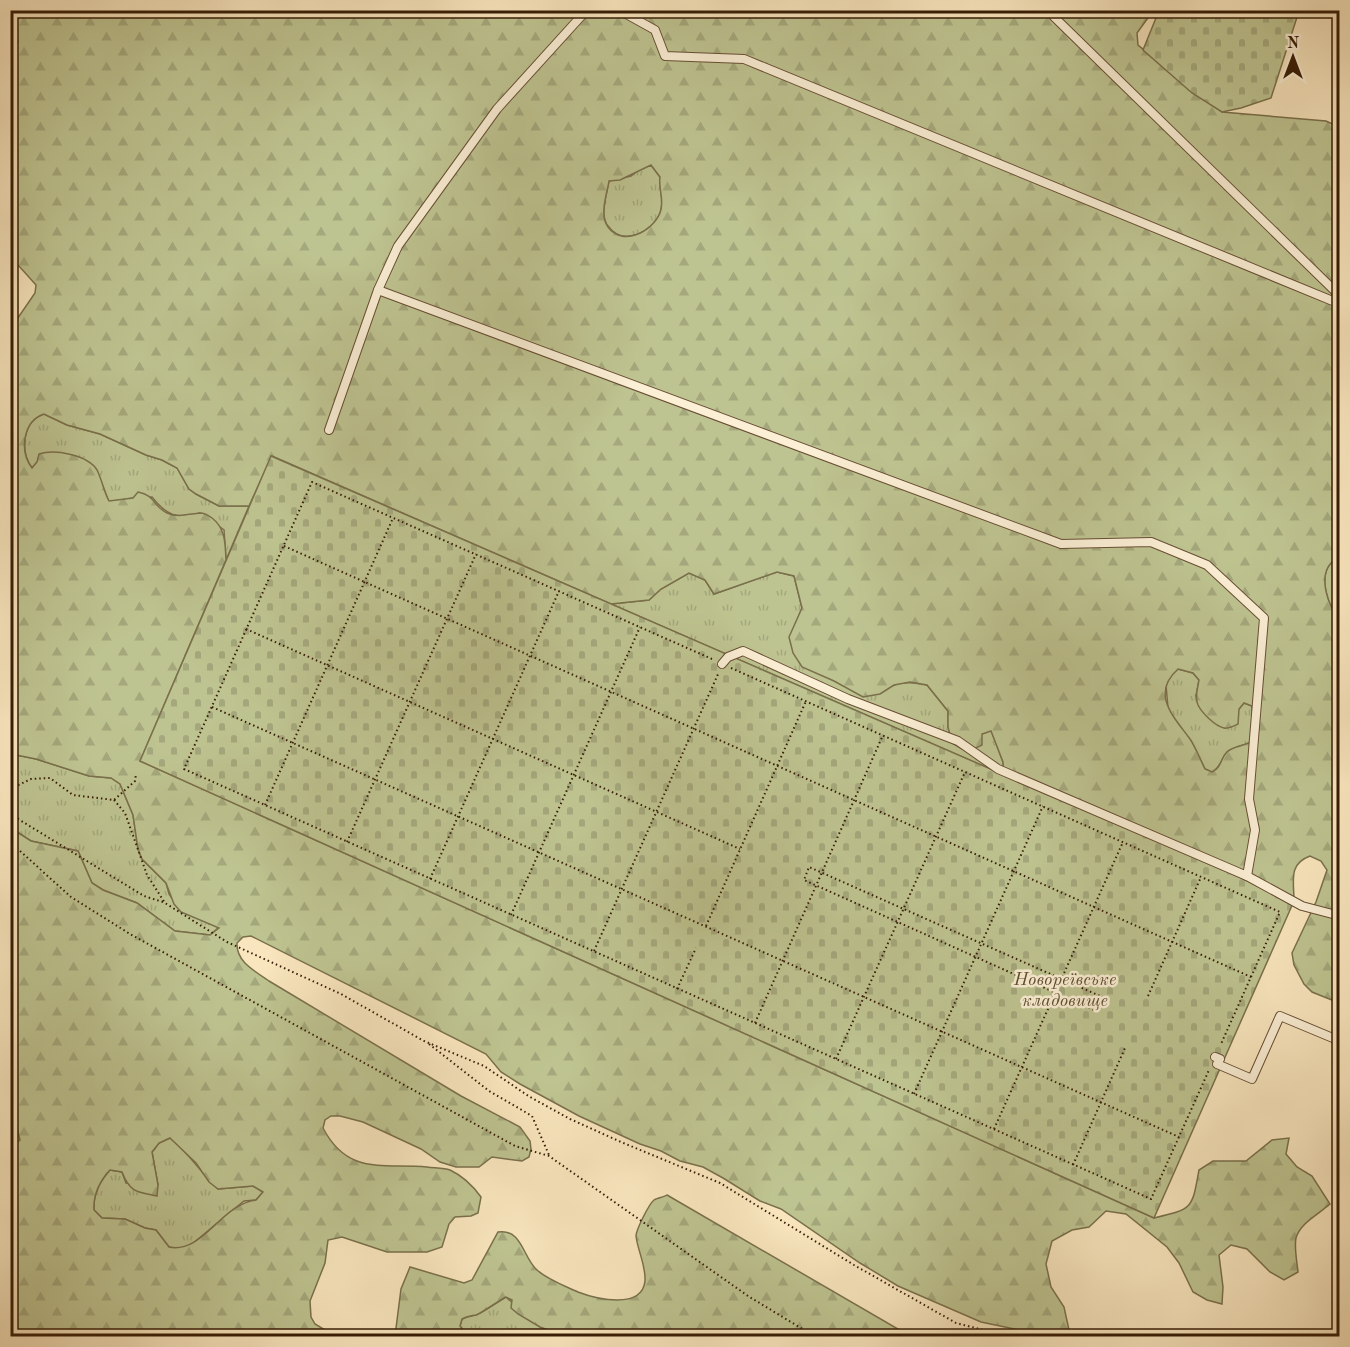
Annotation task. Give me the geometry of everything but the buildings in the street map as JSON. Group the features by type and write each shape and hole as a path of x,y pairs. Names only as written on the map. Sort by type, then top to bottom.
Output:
{"lane":[{"path":"329,430 378,290 398,246 497,109 584,13 593,10"},
{"path":"619,10 656,30 664,56 744,59 1340,304"},
{"path":"1047,10 1340,296"},
{"path":"378,290 1061,544 1151,542 1208,565 1264,618 1249,799 1255,830 1247,876"},
{"path":"722,664 728,657 743,651 848,699 958,741 998,769 1247,876 1302,906 1340,916"},
{"path":"1215,1057 1220,1059 1217,1064 1252,1079 1280,1016 1340,1041"}],"path":[{"path":"1209,1070 1151,1199 184,769 312,482 1280,912 1221,1044"},
{"path":"265,805 393,518"},
{"path":"284,546 1251,976"},
{"path":"347,842 476,554"},
{"path":"430,879 559,591"},
{"path":"511,915 640,627"},
{"path":"246,629 740,849"},
{"path":"594,951 722,664"},
{"path":"705,926 806,701"},
{"path":"212,707 1179,1137"},
{"path":"755,1023 883,735"},
{"path":"836,1059 965,772"},
{"path":"114,800 135,781 136,774"},
{"path":"10,789 31,779 50,778 73,795 114,800 125,813 147,875 165,903"},
{"path":"914,1094 1043,806"},
{"path":"10,814 144,896 165,903 227,942 341,994 424,1041 484,1066 530,1097 570,1119 720,1183 854,1265 956,1323 1007,1336"},
{"path":"10,842 71,897 130,934 515,1146 549,1156 748,1296 814,1336"},
{"path":"994,1129 1123,842"},
{"path":"1094,1010 804,880 809,867 1100,996"},
{"path":"1148,996 1202,877"},
{"path":"678,989 696,948"},
{"path":"424,1041 489,1091 532,1116 549,1156"},
{"path":"1073,1165 1125,1048"}],"green space":[{"path":"11,10 1153,11 1137,33 1138,45 1222,112 1326,121 1339,127 1340,557 1327,569 1325,584 1328,600 1340,619 1339,1003 1312,992 1304,984 1294,965 1292,953 1316,902 1327,870 1321,861 1310,856 1303,859 1295,868 1294,901 1004,775 1003,762 991,731 982,734 982,745 967,752 952,743 948,727 948,711 927,685 910,682 894,685 880,694 863,697 802,667 793,653 789,637 802,608 794,576 777,572 714,594 705,580 689,573 661,589 649,600 611,604 272,456 249,506 219,506 189,489 177,468 162,460 100,434 67,425 44,414 31,423 25,437 25,453 32,468 39,454 54,452 79,457 97,470 109,501 133,498 138,492 151,498 163,510 171,514 206,514 217,522 222,532 226,560 140,761 1154,1218 1184,1209 1192,1200 1199,1170 1213,1161 1246,1161 1272,1140 1289,1138 1286,1154 1297,1167 1312,1176 1330,1204 1306,1223 1298,1233 1295,1246 1298,1272 1284,1280 1270,1272 1247,1249 1231,1245 1219,1255 1223,1287 1222,1304 1207,1300 1193,1292 1179,1263 1167,1247 1126,1214 1106,1211 1089,1227 1072,1230 1052,1241 1046,1264 1051,1287 1064,1307 1069,1330 1048,1336 981,1322 898,1286 781,1209 760,1201 703,1167 680,1161 579,1116 501,1072 486,1054 251,936 243,937 237,943 240,956 252,970 461,1096 520,1127 530,1141 529,1157 522,1161 492,1157 479,1167 456,1167 440,1162 421,1149 363,1122 340,1116 331,1116 325,1120 323,1128 333,1143 344,1154 355,1160 381,1166 450,1170 459,1175 481,1197 478,1213 455,1217 449,1224 442,1247 427,1252 387,1252 342,1237 328,1240 325,1263 310,1301 311,1317 315,1324 335,1336 11,1336 11,1148 20,1140 16,1124 10,1118 11,828 31,841 78,851 92,883 103,890 137,903 175,931 210,935 219,928 181,912 174,904 166,883 142,859 138,849 133,815 120,784 111,778 89,776 36,759 11,754 11,328 35,293 36,285 19,266 11,262 10,51 18,42","holes":["651,165 660,177 662,204 660,213 651,226 637,235 621,236 614,233 608,227 604,217 609,181 620,180","1178,669 1193,673 1199,680 1196,696 1198,705 1209,719 1224,728 1238,724 1239,709 1244,703 1252,706 1255,739 1230,750 1218,768 1212,772 1205,769 1192,742 1168,705 1165,696 1170,678","170,1138 218,1189 253,1186 263,1192 256,1200 244,1203 232,1210 192,1243 181,1247 169,1247 156,1230 125,1219 102,1218 94,1210 95,1199 100,1184 110,1170 122,1172 128,1184 135,1190 157,1196 158,1185 152,1152 159,1143"]},
{"path":"1161,11 1299,11 1271,98 1222,112 1192,93 1143,50 1158,13"},
{"path":"651,165 660,177 662,204 660,213 651,226 644,231 621,236 614,232 605,221 604,204 609,181 631,176"},
{"path":"44,414 67,425 100,434 162,460 177,468 189,489 219,506 249,506 226,560 224,530 200,513 178,516 167,512 152,497 109,502 97,471 37,462 32,468 26,453 25,437 31,423"},
{"name":"Новореївське кладовище","path":"271,456 1294,901 1154,1218 140,761"},
{"path":"1339,557 1339,619 1328,600 1325,576 1332,562"},
{"path":"777,572 794,576 802,608 790,637 829,676 851,689 864,692 880,693 902,683 927,685 948,711 948,727 982,734 991,730 1003,762 1004,775 611,604 649,600 661,589 689,573 705,580 714,594"},
{"path":"1178,669 1193,673 1199,680 1196,696 1239,709 1244,703 1252,706 1255,739 1230,750 1218,768 1212,772 1205,769 1191,741 1171,716 1168,708 1166,685 1169,677"},
{"path":"11,754 36,759 89,776 111,778 120,784 133,815 138,849 142,859 166,883 169,894 181,912 219,927 210,935 175,931 137,903 103,890 92,883 78,851 31,841 11,828"},
{"path":"10,1118 16,1124 20,1140 12,1148"},
{"path":"170,1138 218,1189 253,1186 263,1192 256,1200 244,1201 191,1245 180,1249 169,1247 156,1230 125,1219 102,1218 94,1210 98,1188 110,1170 122,1172 126,1183 158,1185 152,1152 159,1143"},
{"path":"667,1195 910,1336 564,1336 540,1327 518,1314 511,1308 512,1300 506,1297 479,1314 462,1319 460,1326 465,1332 509,1336 395,1336 401,1289 410,1267 464,1283 472,1280 498,1232 506,1232 517,1239 532,1265 546,1277 562,1285 586,1295 606,1299 627,1299 636,1296 642,1290 645,1281 636,1236 652,1202"},
{"path":"506,1297 540,1327 564,1336 509,1336 465,1332 460,1326 462,1319 479,1314"}]}
